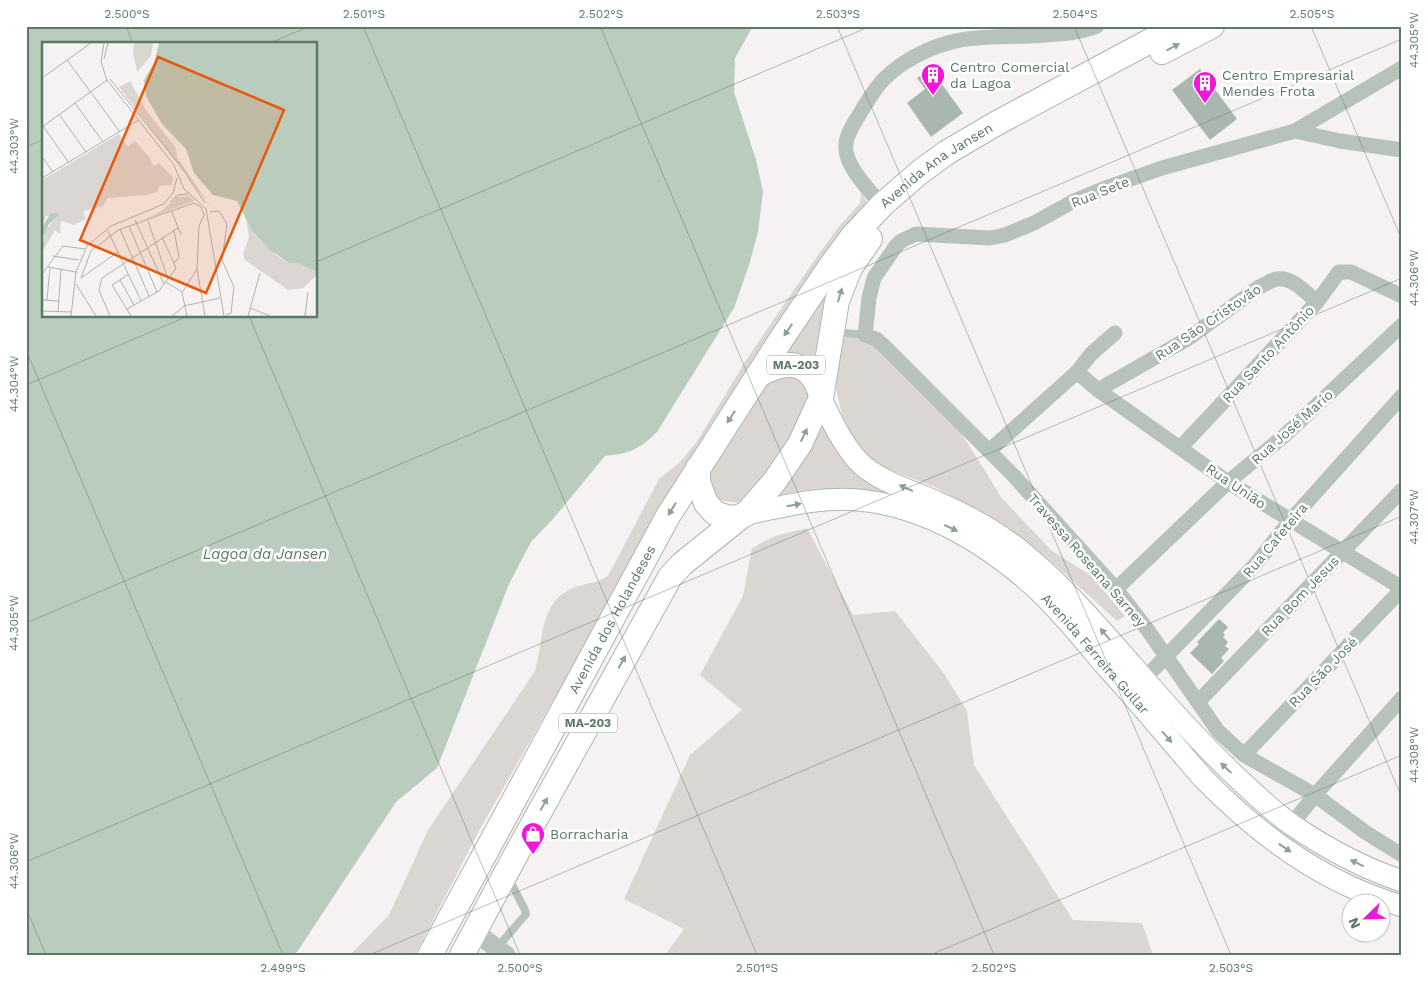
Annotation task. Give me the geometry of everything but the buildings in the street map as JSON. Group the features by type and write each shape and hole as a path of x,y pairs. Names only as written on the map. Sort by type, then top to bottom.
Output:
{"main road":[{"name":"Avenida Ana Jansen","path":"757,376 853,236 882,205 920,172 946,153 997,123 1178,26"},
{"name":"Avenida Ana Jansen","path":"821,396 837,301 850,268 869,240 897,212 924,188 984,148 1212,26"},
{"name":"MA-203","path":"698,468 757,376 779,366 791,364 813,376 821,396 800,444 774,482 745,514"},
{"name":"Avenida Ferreira Gullar","path":"821,396 851,453 865,467 882,478 970,518 1015,547 1049,574 1071,596 1202,777 1225,800 1303,860 1363,893 1402,906"},
{"path":"698,468 702,496 715,513 726,518 736,518 745,514"},
{"name":"Avenida dos Holandeses","path":"430,955 668,516 698,468"},
{"name":"Avenida Ferreira Gullar","path":"745,514 828,499 857,500 894,506 959,532 992,554 1039,592 1122,669 1144,679 1220,762 1291,825 1351,860 1402,881"},
{"name":"Avenida dos Holandeses","path":"462,955 670,577 682,564 745,514"},
{"path":"475,932 465,922 464,910 567,721 572,694"}],"street":[{"path":"882,205 857,175 848,157 846,145 848,135 867,102 885,78 911,59 952,42 976,38 1061,34 1086,30 1097,26"},
{"path":"1295,131 1402,68"},
{"name":"Rua Sete","path":"865,335 868,298 874,278 896,246 916,234 990,238 1005,235 1034,223 1074,201 1116,184 1162,168 1295,131 1340,141 1402,150"},
{"name":"Rua Santo Antônio","path":"1180,448 1317,302 1339,272 1347,271 1358,274 1402,296"},
{"name":"Rua São Cristovão","path":"1098,390 1189,338 1258,287 1277,279 1288,280 1299,286 1317,302"},
{"name":"Rua José Mario","path":"1116,589 1228,482 1284,436 1402,325"},
{"path":"989,451 1077,372 1091,354 1115,333"},
{"name":"Travessa Roseana Sarney","path":"865,335 884,346 989,451 1116,589 1166,656 1218,731 1244,755 1315,794 1365,832 1402,855"},
{"name":"Rua União","path":"1077,372 1098,390 1228,482 1402,589"},
{"name":"Rua Cafeteira","path":"1144,679 1254,566 1290,521 1402,396"},
{"name":"Rua Bom Jesus","path":"1198,702 1402,490"},
{"name":"Rua São José","path":"1244,755 1402,589"},
{"path":"1291,825 1315,794 1402,698"},
{"path":"475,932 502,951"}],"lane":[{"path":"832,331 865,335"},
{"path":"502,951 526,914 526,910 506,874"}],"shaded area":[{"path":"861,191 868,205 667,500 480,829 415,955 350,955 389,915 428,830 535,671 544,623 554,602 563,593 575,587 595,582 608,576 659,479 680,462 696,443 748,357 837,229 860,203"},
{"path":"833,286 819,357 781,351 821,289"},
{"path":"851,337 875,345 955,424 1000,496 1051,550 1093,577 1125,616 1117,621 1055,565 1000,522 937,488 872,461 855,442 842,415 835,384 838,338"},
{"path":"786,372 807,384 809,401 792,439 772,472 743,502 732,502 717,498 713,495 708,484 711,467 772,378"},
{"path":"822,415 890,491 880,497 770,503"},
{"path":"807,528 853,615 895,611 945,675 967,711 974,765 1073,920 1142,923 1153,955 665,955 684,929 624,899 690,755 742,710 700,675 743,596 752,548 775,536"}],"water":[{"name":"Lagoa da Jansen","path":"26,26 753,26 735,58 734,92 756,160 763,191 758,232 734,308 657,432 634,450 605,456 553,519 531,542 509,584 437,768 396,802 297,952 291,955 26,955"}],"place":[{"name":"Centro Comercial da Lagoa","path":"933,96"},
{"name":"Centro Empresarial Mendes Frota","path":"1205,104"},
{"name":"Borracharia","path":"533,855"}]}
